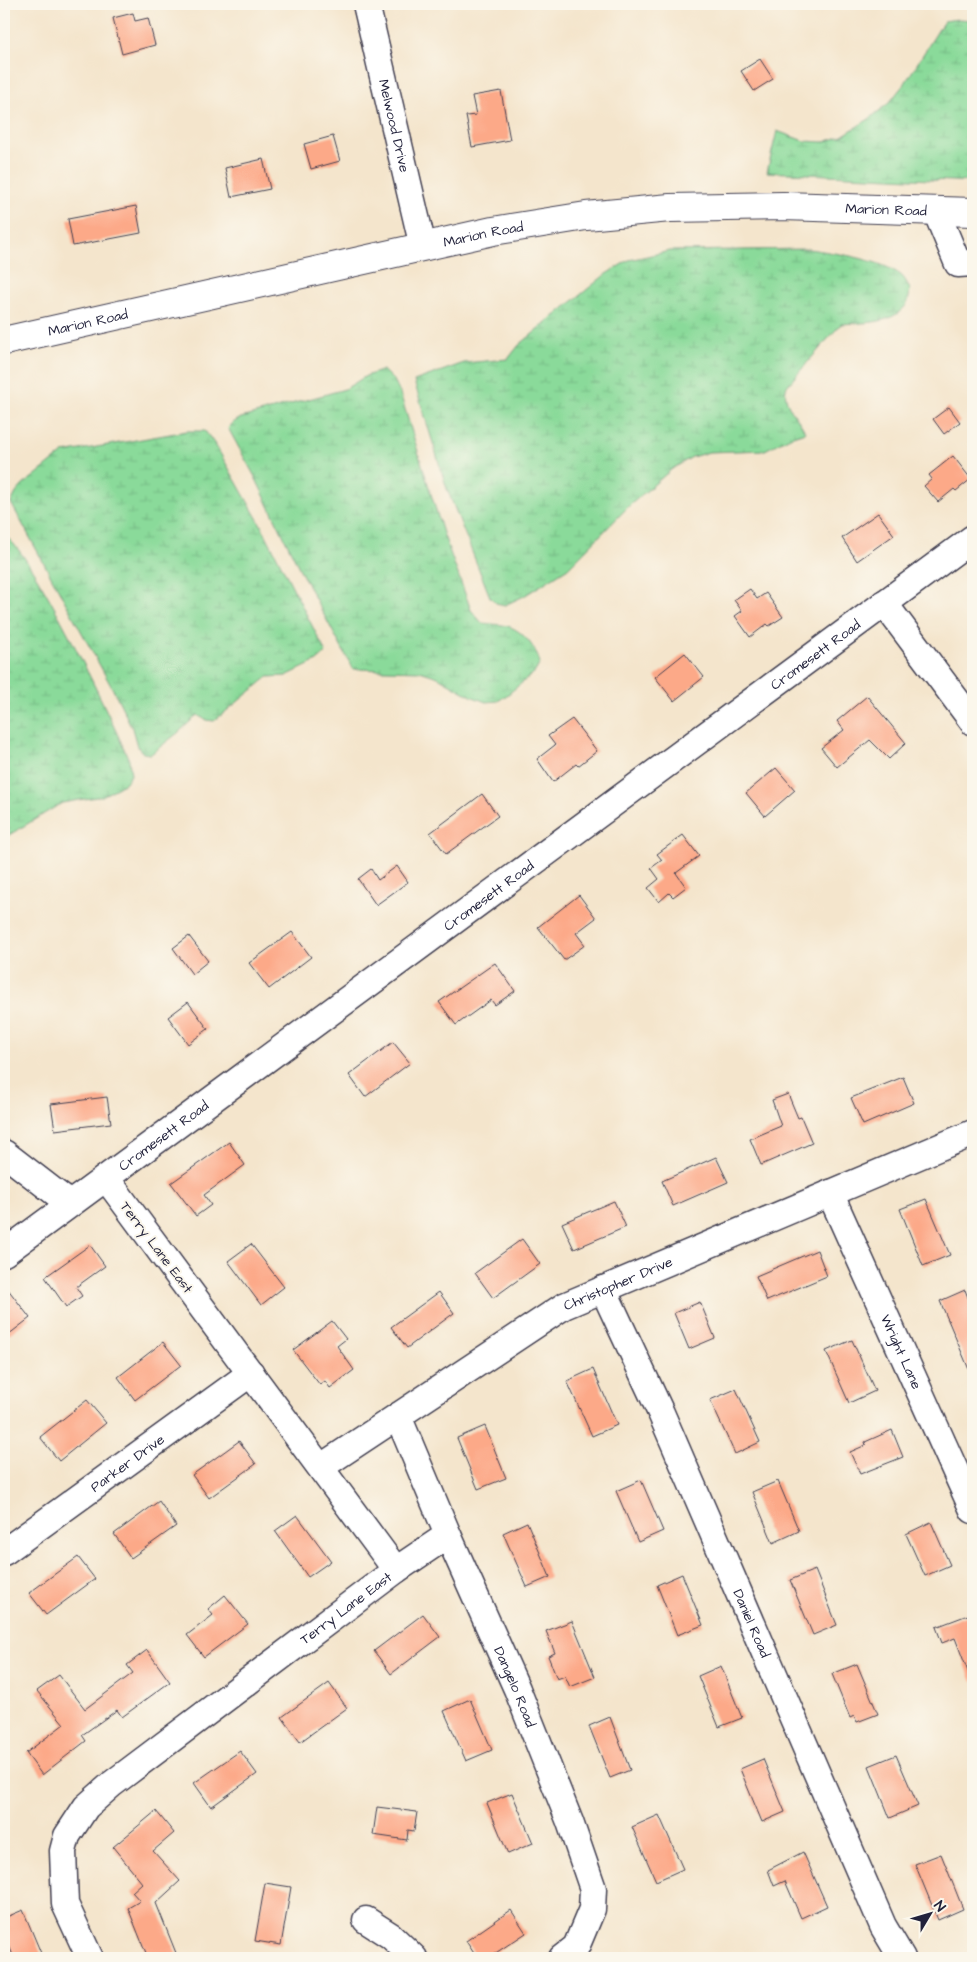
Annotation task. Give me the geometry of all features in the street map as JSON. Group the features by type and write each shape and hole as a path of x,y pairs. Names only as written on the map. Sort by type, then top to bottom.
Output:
{"main road":[{"name":"Marion Road","path":"4,341 423,247 493,232 586,216 670,208 783,206 973,212"}],"street":[{"name":"Melwood Drive","path":"366,4 423,247"},
{"path":"936,211 958,264 973,264"},
{"name":"Cromesett Road","path":"4,1253 973,538"},
{"path":"884,603 973,722"},
{"name":"Christopher Drive","path":"321,1467 564,1306 973,1133"},
{"path":"4,1152 70,1204"},
{"name":"Terry Lane East","path":"90,1958 65,1904 63,1851 67,1836 86,1807 112,1784 396,1570 106,1178"},
{"name":"Wright Lane","path":"830,1193 973,1510"},
{"name":"Daniel Road","path":"603,1289 661,1413 883,1926 902,1958"},
{"name":"Parker Drive","path":"4,1552 251,1373"},
{"name":"Dangelo Road","path":"398,1416 516,1689 570,1822 593,1889 592,1908 576,1947 562,1958"},
{"path":"396,1570 448,1535"},
{"path":"366,1920 391,1936 413,1958"}],"green space":[{"path":"958,19 973,20 973,182 767,172 777,131 804,141 824,142 842,136 869,119 889,103 905,83 944,21"},
{"path":"809,249 882,265 902,276 910,289 907,304 893,316 876,322 841,324 787,386 786,398 788,404 805,432 790,437 765,450 709,452 692,457 672,469 630,505 568,568 524,596 505,605 496,603 490,597 447,489 414,381 464,363 508,359 519,345 606,274 629,260 670,251"},
{"path":"383,370 395,382 400,393 443,533 471,610 482,623 502,625 521,633 535,650 540,663 535,672 498,701 486,702 473,697 438,677 420,671 353,669 303,576 255,477 228,428 241,418 345,389 366,376"},
{"path":"187,431 205,431 216,446 261,525 326,653 317,661 286,676 268,677 214,721 206,720 197,715 151,754 143,753 137,746 132,728 116,695 11,503 23,485 63,453"},
{"path":"4,536 17,547 33,571 71,639 129,760 131,775 126,782 102,796 62,803 4,838"}],"building":[{"path":"133,13 135,21 148,18 155,45 122,54 113,18"},
{"path":"760,59 773,79 754,91 741,71"},
{"path":"501,91 510,140 472,147 466,116 476,115 472,96"},
{"path":"333,136 340,161 311,169 304,144"},
{"path":"263,159 270,189 231,197 225,168"},
{"path":"136,206 141,233 73,246 68,219"},
{"path":"949,407 960,422 944,434 933,419"},
{"path":"953,456 971,479 956,491 954,489 938,502 924,486 932,479 929,475"},
{"path":"878,513 894,535 857,561 842,538"},
{"path":"750,589 757,599 766,593 783,617 769,626 767,624 750,637 735,616 742,611 734,600"},
{"path":"685,653 704,677 674,701 655,677"},
{"path":"867,696 906,743 889,759 870,740 837,767 821,748 844,730 837,721"},
{"path":"572,719 597,751 553,782 537,759 555,745 548,736"},
{"path":"776,768 795,790 765,816 746,793"},
{"path":"482,794 498,816 446,854 430,833"},
{"path":"683,835 699,856 676,873 686,887 673,897 669,893 659,902 648,888 659,879 651,868 662,860 657,854"},
{"path":"397,866 408,882 376,905 358,879 371,869 378,880"},
{"path":"579,895 596,918 576,933 585,945 564,960 538,927"},
{"path":"292,932 311,957 269,989 249,963"},
{"path":"189,936 208,961 192,974 173,948"},
{"path":"495,963 515,991 495,1005 491,1000 456,1025 439,1002"},
{"path":"188,1002 208,1029 188,1044 168,1017"},
{"path":"393,1042 410,1063 365,1097 349,1075"},
{"path":"903,1077 914,1103 863,1125 851,1098"},
{"path":"788,1094 798,1118 801,1117 812,1143 761,1165 750,1139 781,1126 772,1100"},
{"path":"107,1097 111,1123 55,1130 51,1104"},
{"path":"229,1142 245,1165 204,1195 211,1205 196,1216 171,1183"},
{"path":"716,1157 728,1182 673,1206 662,1181"},
{"path":"926,1199 950,1255 923,1266 900,1209"},
{"path":"614,1201 626,1227 574,1249 562,1223"},
{"path":"522,1239 540,1264 493,1298 475,1273"},
{"path":"251,1244 284,1287 261,1305 228,1261"},
{"path":"90,1245 105,1266 76,1287 82,1296 66,1307 45,1277"},
{"path":"817,1250 827,1276 767,1301 756,1276"},
{"path":"4,1284 30,1318 4,1338"},
{"path":"965,1290 973,1310 973,1379 940,1301"},
{"path":"439,1292 454,1313 407,1348 391,1327"},
{"path":"700,1302 715,1338 689,1349 674,1313"},
{"path":"332,1321 346,1339 337,1346 354,1370 330,1388 325,1381 320,1385 293,1350"},
{"path":"852,1340 875,1391 849,1403 826,1351"},
{"path":"163,1342 181,1365 135,1400 118,1377"},
{"path":"593,1369 617,1425 592,1436 567,1381"},
{"path":"736,1389 760,1442 735,1454 710,1400"},
{"path":"87,1400 106,1423 59,1461 40,1437"},
{"path":"485,1426 506,1478 478,1489 457,1438"},
{"path":"892,1430 903,1457 860,1474 850,1452 866,1445 865,1442"},
{"path":"239,1441 256,1464 209,1498 192,1475"},
{"path":"641,1480 663,1531 638,1542 616,1491"},
{"path":"778,1481 799,1531 773,1543 752,1492"},
{"path":"159,1501 176,1526 131,1558 114,1534"},
{"path":"297,1515 331,1561 308,1577 275,1531"},
{"path":"527,1522 550,1577 527,1587 503,1533"},
{"path":"931,1522 950,1565 925,1576 906,1534"},
{"path":"78,1557 95,1579 46,1615 29,1593"},
{"path":"815,1570 837,1625 813,1635 790,1580"},
{"path":"682,1574 703,1625 677,1635 657,1585"},
{"path":"225,1595 248,1624 204,1657 187,1635 213,1615 208,1609"},
{"path":"973,1613 972,1682 955,1638 942,1643 936,1627"},
{"path":"423,1614 440,1637 391,1674 374,1651"},
{"path":"572,1621 595,1677 570,1687 565,1676 557,1679 548,1656 555,1653 546,1631"},
{"path":"147,1650 170,1682 122,1717 117,1710 82,1735 86,1741 42,1775 26,1753 64,1724 37,1691 59,1675 85,1709 133,1673 127,1665"},
{"path":"857,1664 878,1714 857,1722 854,1716 850,1718 832,1674"},
{"path":"721,1666 742,1718 719,1727 698,1676"},
{"path":"329,1683 347,1708 300,1742 282,1717"},
{"path":"470,1699 492,1750 466,1761 444,1711"},
{"path":"610,1717 630,1770 610,1778 589,1726"},
{"path":"240,1751 257,1774 211,1807 194,1783"},
{"path":"896,1755 918,1806 890,1818 869,1766"},
{"path":"763,1759 785,1812 762,1822 740,1769"},
{"path":"512,1793 533,1843 508,1854 487,1803"},
{"path":"377,1807 417,1812 414,1831 408,1830 407,1840 373,1835"},
{"path":"156,1811 174,1833 153,1851 180,1881 156,1903 178,1958 148,1958 128,1908 140,1901 132,1892 142,1883 113,1847"},
{"path":"659,1815 683,1869 656,1881 632,1827"},
{"path":"803,1852 827,1906 801,1918 785,1881 774,1886 768,1870"},
{"path":"941,1854 963,1909 938,1920 915,1864"},
{"path":"265,1883 291,1887 281,1945 255,1941"},
{"path":"23,1910 43,1958 14,1958 4,1933 4,1918"},
{"path":"511,1910 526,1933 488,1958 477,1958 466,1941"}]}
